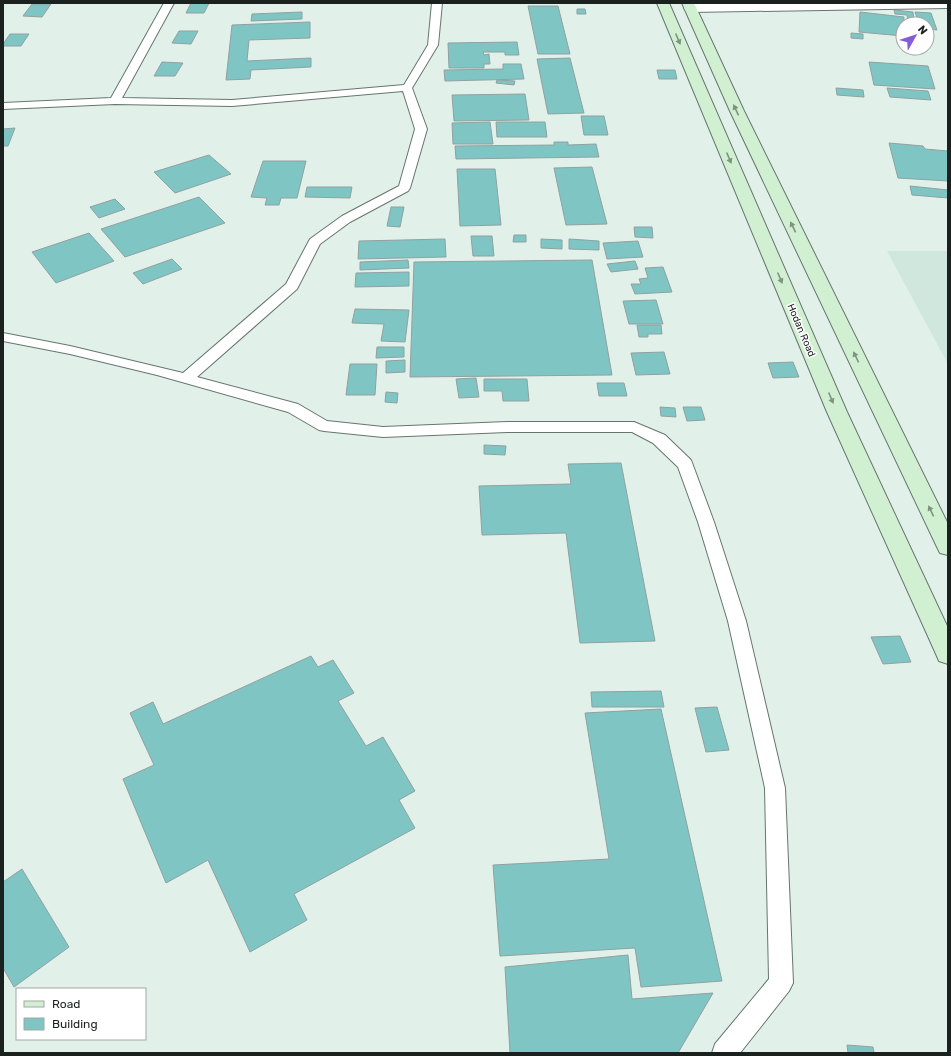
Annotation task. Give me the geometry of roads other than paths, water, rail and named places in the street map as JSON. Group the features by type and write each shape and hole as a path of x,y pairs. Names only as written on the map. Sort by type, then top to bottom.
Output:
{"main road":[{"name":"Hodan Road","path":"662,3 837,412 948,654"},
{"path":"689,6 737,111 948,547"}],"street":[{"path":"689,6 948,4"}],"lane":[{"path":"115,101 169,3"},
{"path":"407,88 433,45 437,3"},
{"path":"3,106 115,101 232,103 407,88"},
{"path":"186,379 292,286 314,242 346,219 404,188 421,129 407,88"},
{"path":"3,337 160,371 293,408 324,426 383,432 507,427 634,427 659,439 685,464 706,522 737,621 775,788 781,983 724,1053"}]}
